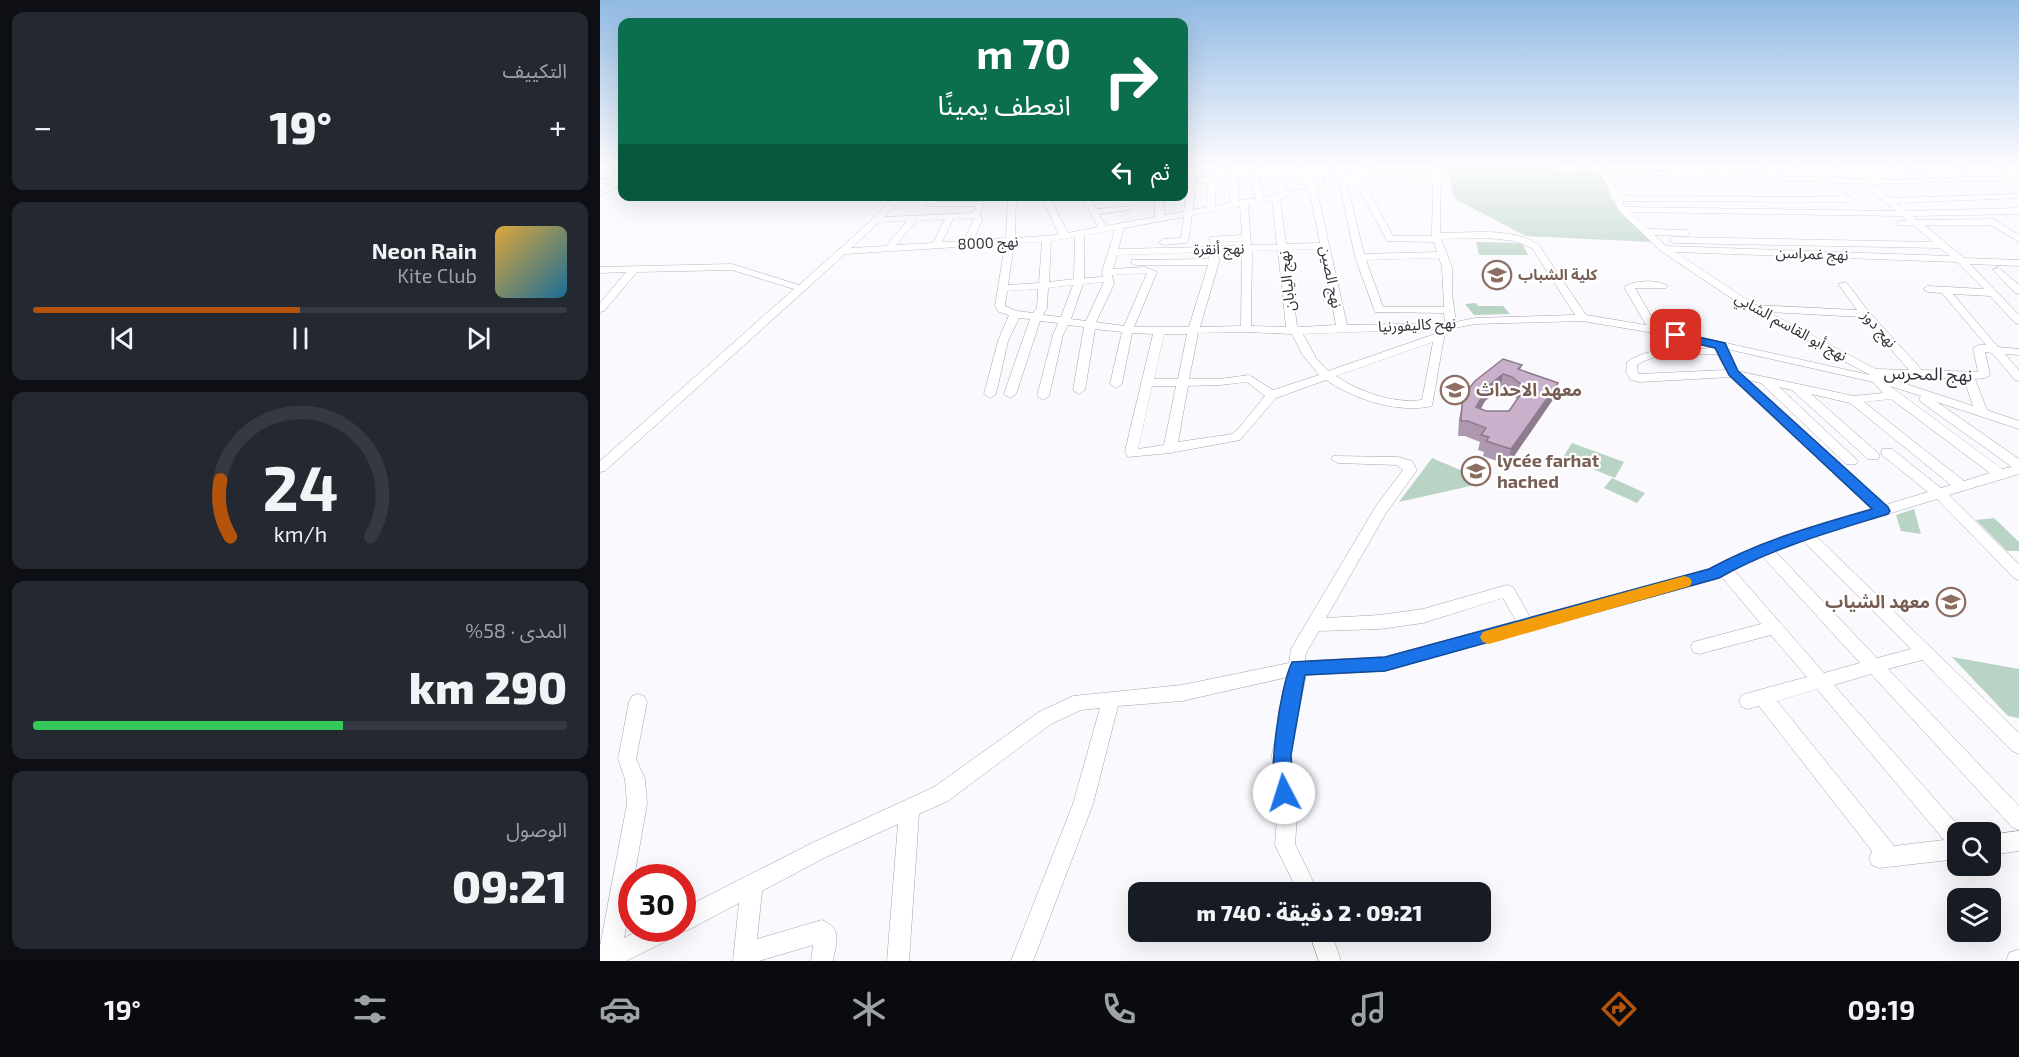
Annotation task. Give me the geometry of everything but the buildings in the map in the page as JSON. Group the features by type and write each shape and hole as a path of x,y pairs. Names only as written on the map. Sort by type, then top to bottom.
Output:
{"street":[{"path":"600,468 844,250 887,209"},
{"path":"976,215 979,209"},
{"path":"990,394 1002,349 1015,314 1000,308 1010,243 1011,209"},
{"path":"1051,209 1065,237"},
{"path":"1092,209 1104,230"},
{"path":"1094,212 1120,209"},
{"path":"1158,209 1160,220"},
{"path":"1185,240 1188,209"},
{"name":"نهج 8000","path":"844,250 1010,243 1065,237 1160,220 1168,230 1188,214 1217,209"},
{"path":"1240,209 1246,238 1246,329"},
{"name":"نهج اليابان","path":"1281,209 1283,247 1294,329 1309,356 1325,374"},
{"name":"نهج الصين","path":"1317,209 1341,328"},
{"path":"1349,209 1360,257 1379,310 1449,310"},
{"path":"1378,209 1390,239 1489,237 1528,240 1535,246 1582,318"},
{"path":"1159,331 1131,451 1137,454 1236,437 1272,395 1325,374 1439,336 1449,326 1444,255 1436,238 1437,209"},
{"path":"1622,209 1906,214 2019,211"},
{"name":"نهج أبو القاسم الشابي","path":"1622,209 1664,249 1753,308 1894,389 2001,475"},
{"path":"1899,209 1964,262 1992,293 2013,309 2019,321"},
{"path":"877,220 976,215"},
{"path":"966,244 979,219 976,215"},
{"path":"936,246 950,217"},
{"path":"1630,218 1918,223 2012,221"},
{"path":"889,248 913,219"},
{"path":"1993,222 2019,239"},
{"path":"1079,390 1090,324 1109,284 1108,271 1120,227"},
{"path":"1114,248 1168,230 1185,240 1213,244 1246,238"},
{"path":"1043,396 1053,351 1074,302 1079,282 1080,234"},
{"path":"1650,236 1935,238"},
{"name":"نهج غمراسن","path":"1650,236 1943,245"},
{"path":"1010,394 1036,317 1042,308 1047,239"},
{"path":"1170,449 1193,331 1214,262 1213,244"},
{"name":"نهج أنقرة","path":"1114,248 1213,244 1246,249 1326,246"},
{"name":"نهج غمراسن","path":"1664,249 1964,262"},
{"path":"1360,257 1444,255"},
{"path":"1002,289 1079,282 1108,271 1214,262"},
{"path":"1964,262 2019,263"},
{"path":"1964,262 1998,270 2019,271"},
{"path":"600,270 732,267 745,269 780,284 801,288"},
{"path":"600,309 634,269"},
{"path":"1108,271 1145,270 1152,273 1127,330 1119,355 1116,384"},
{"path":"1998,270 2019,291"},
{"path":"1654,330 1629,288 1635,285 1663,286"},
{"name":"نهج دوز","path":"1843,285 1865,314 1935,385 1940,399"},
{"path":"1928,289 1992,293"},
{"path":"1945,290 2019,378"},
{"path":"1753,308 1865,314"},
{"name":"نهح كاليفورنيا","path":"1015,314 1127,330 1159,331 1246,329 1314,331 1341,328 1449,326 1475,321 1582,318 1654,330 1721,348 1845,374 1874,376"},
{"path":"1325,374 1344,385 1388,401 1411,405 1428,403 1439,336"},
{"path":"1002,349 1026,347"},
{"path":"1883,511 1733,373 1721,348 1656,353 1637,358 1631,364 1633,376 1640,380 1733,373 1849,398 1894,389 1914,390 2019,425"},
{"name":"نهج المحرس","path":"1874,376 1922,372 1981,376 1984,375 1979,348 1994,350"},
{"path":"1994,350 2019,352"},
{"path":"1845,374 1849,398 1962,486"},
{"path":"1968,375 1982,413"},
{"path":"1147,383 1220,382 1251,378 1272,395"},
{"path":"1763,379 1851,461"},
{"path":"1795,387 1873,456"},
{"path":"696,914 819,850 941,794 1045,718 1079,702 1182,693 1298,668 1385,664 1724,569 1742,558 1805,534 2001,475 2019,467 1914,390"},
{"path":"1832,466 1911,446"},
{"path":"1887,452 1939,493 2019,574"},
{"path":"1303,882 1285,845 1287,816 1281,755 1298,668 1297,654 1381,510 1409,473 1407,464 1398,460 1338,459"},
{"path":"1805,534 2019,745"},
{"path":"1764,549 2019,820"},
{"path":"1724,569 1947,828"},
{"path":"1314,625 1380,622 1423,616 1507,591 1527,626"},
{"path":"1699,647 1774,627"},
{"path":"1925,652 1756,699 1885,858 1947,850"},
{"path":"1022,961 1083,804 1111,699"},
{"path":"605,959 637,804 635,779 627,759 638,702"},
{"path":"898,961 909,809"},
{"path":"2001,845 2017,845"},
{"path":"752,885 745,957 822,931 826,934 822,961"},
{"path":"605,959 640,942"},
{"path":"1323,942 1330,961"}],"green space":[{"path":"1474,209 1620,209 1651,242 1526,236"},
{"path":"1476,242 1522,243 1528,255 1479,255"},
{"path":"1476,303 1478,306 1503,306 1510,314 1474,315 1465,304"},
{"path":"1572,443 1624,462 1615,478 1563,457"},
{"path":"1432,458 1472,475 1479,484 1399,502"},
{"path":"1612,478 1645,493 1637,503 1604,488"},
{"path":"1914,509 1921,534 1901,531 1896,515"},
{"path":"1994,518 2019,542 2019,551 2007,551 1976,520"},
{"path":"1952,657 2019,669 2019,718 2008,716"}],"slow traffic":[{"path":"1489,637 1684,582"}],"place":[{"name":"كلية الشباب","path":"1497,275"},
{"name":"معهد الاحداث","path":"1455,390"},
{"name":"lycée farhat hached","path":"1476,471"},
{"name":"معهد الشياب","path":"1951,602"}],"route":[{"path":"1284,793 1281,755 1288,714 1295,694 1298,668 1362,667 1385,664 1474,641 1713,574 1742,558 1805,534 1883,511 1733,373 1721,351 1721,346 1676,335"}]}
